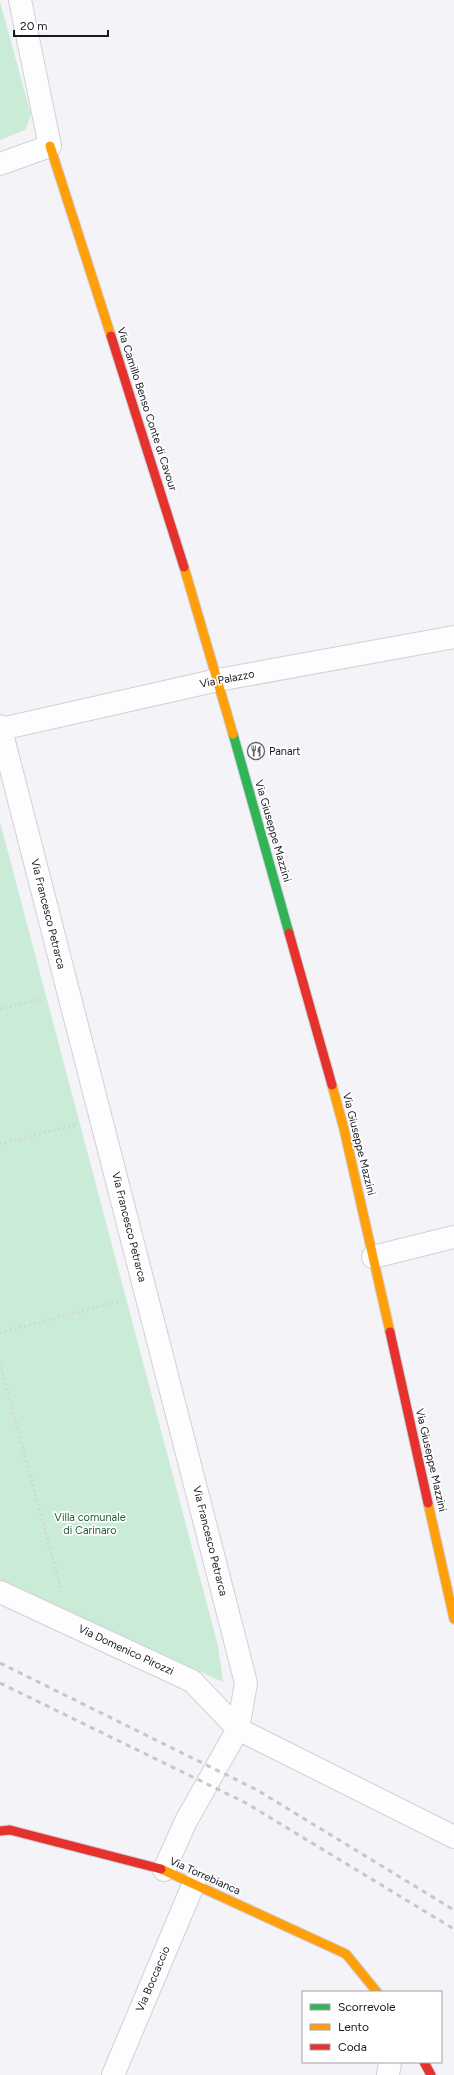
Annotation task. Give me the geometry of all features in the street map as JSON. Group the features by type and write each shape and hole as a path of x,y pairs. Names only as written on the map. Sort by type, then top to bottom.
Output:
{"street":[{"path":"0,164 50,146 20,0"},
{"name":"Via Camillo Benso Conte di Cavour","path":"50,146 167,512 218,680"},
{"name":"Via Palazzo","path":"0,728 218,680 454,637"},
{"name":"Via Giuseppe Mazzini","path":"218,680 344,1129 454,1619"},
{"name":"Via Francesco Petrarca","path":"0,728 8,786 69,992 246,1682 238,1729 186,1821 164,1870"},
{"path":"373,1258 454,1237"},
{"name":"Via Domenico Pirozzi","path":"0,1592 192,1681 238,1729 454,1837"},
{"name":"Via Torrebianca","path":"0,1831 10,1830 164,1870 346,1954 376,1991"},
{"name":"Via Boccaccio","path":"113,2075 194,1884"},
{"path":"388,2075 390,2063"},
{"path":"425,2063 431,2075"}],"path":[{"path":"0,1009 69,992"},
{"path":"0,1144 101,1118"},
{"path":"0,1333 146,1293"},
{"path":"0,1364 70,1624"}],"green space":[{"path":"0,2 31,115 25,130 0,140"},
{"name":"Villa comunale di Carinaro","path":"0,822 218,1646 223,1682 0,1582"}],"railway":[{"path":"0,1663 257,1790 454,1910"},
{"path":"0,1683 246,1803 454,1929"}],"traffic: fast":[{"path":"233,734 289,933"}],"traffic: slow":[{"path":"50,146 111,336"},
{"path":"184,567 233,734"},
{"path":"332,1085 344,1129 390,1332"},
{"path":"428,1503 454,1619"},
{"path":"161,1869 346,1954 376,1991"}],"traffic: jam":[{"path":"111,336 184,567"},
{"path":"289,933 332,1085"},
{"path":"390,1332 428,1503"},
{"path":"0,1831 10,1830 161,1869"},
{"path":"425,2063 431,2075"}],"place":[{"name":"Panart","path":"256,751"}]}
